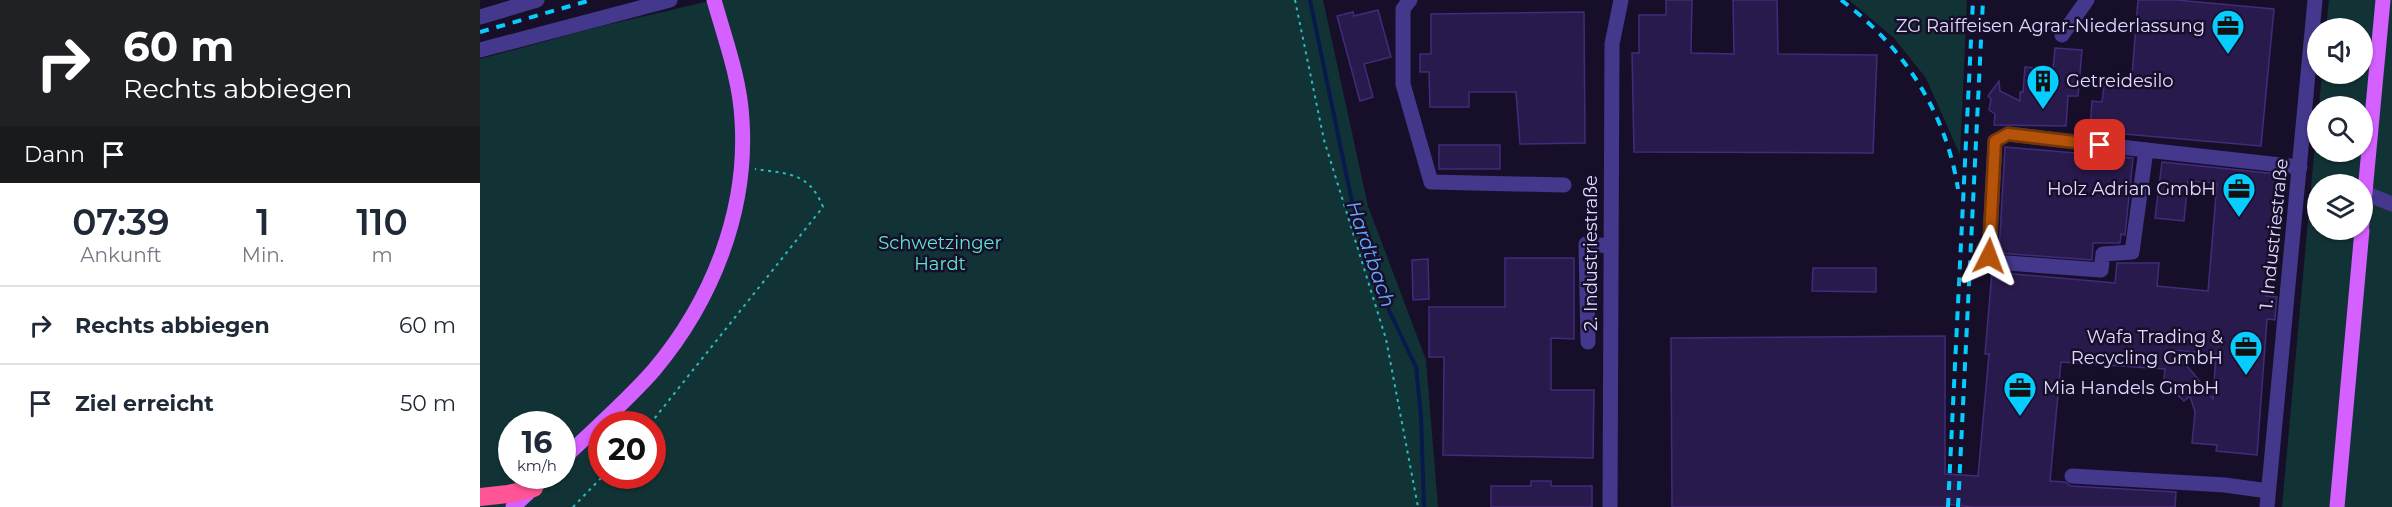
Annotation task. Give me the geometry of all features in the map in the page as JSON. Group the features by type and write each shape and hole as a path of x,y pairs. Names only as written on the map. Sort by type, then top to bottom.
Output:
{"highway":[{"path":"480,497 508,494 521,489"}],"main road":[{"path":"576,446 653,372 696,311 730,234 743,167 742,118 738,90 714,0"},
{"path":"2367,174 2383,0"},
{"path":"2337,507 2361,240"},
{"path":"513,507 532,489"}],"street":[{"path":"480,17 537,0"},
{"path":"480,50 670,0"},
{"path":"1410,0 1403,9 1403,84 1431,182 1564,185"},
{"name":"2. Industriestraße","path":"1610,507 1612,45 1622,0"},
{"path":"2062,35 2087,0"},
{"name":"1. Industriestraße","path":"2267,507 2315,0"},
{"path":"2146,150 2133,252 2103,254 2101,270 1993,262 1989,256 1995,141 2008,134 2300,167"},
{"path":"2373,196 2392,204"},
{"path":"1588,342 1586,244 1611,246"},
{"path":"2072,476 2225,485 2268,491"}],"path":[{"path":"1295,0 1324,140 1386,339 1418,507"},
{"path":"660,411 823,207 816,189 804,179 743,167"},
{"path":"573,507 590,489"}],"green space":[{"name":"Schwetzinger Hardt","path":"714,0 1323,0 1368,206 1426,360 1438,507 480,507 480,59 598,27"},
{"path":"1849,0 1967,0 1960,155 1926,78 1894,38"},
{"path":"2329,0 2392,0 2392,507 2282,507 2307,232 2307,240 2373,240 2373,174 2312,174 2313,162 2373,162 2373,96 2320,96 2321,84 2373,84 2373,18 2327,18"}],"building":[{"path":"1666,0 1692,0 1691,53 1734,54 1733,0 1777,0 1778,54 1877,55 1873,153 1634,152 1632,53 1639,53 1639,15 1666,15"},
{"path":"2138,0 2176,0 2274,9 2261,146 2090,131 2092,101 2102,102 2104,85 2131,88"},
{"path":"1378,10 1391,57 1364,64 1373,97 1360,101 1337,16 1353,12 1354,16"},
{"path":"1584,12 1585,143 1520,144 1516,92 1469,92 1469,107 1430,107 1429,72 1420,72 1420,54 1431,54 1431,14"},
{"path":"2055,48 2082,50 2078,96 2068,96 2066,126 1994,125 1995,114 1989,110 1991,99 1988,96 1999,81 2000,91 2020,101 2025,67 2053,69"},
{"path":"1439,145 1500,145 1500,169 1439,169"},
{"path":"2005,147 2133,158 2125,235 2121,234 2120,243 2093,243 2092,260 1999,253"},
{"path":"2162,162 2277,174 2266,296 2277,297 2275,320 2267,319 2257,455 2216,451 2217,445 2192,443 2195,412 2190,396 2184,401 2171,389 2164,380 2165,369 2061,362 2050,481 2065,482 2071,486 2176,492 2175,507 1973,507 1946,504 1946,507 1672,507 1671,338 1945,336 1945,474 1978,476 1989,354 1985,354 1992,272 2115,283 2117,263 2159,263 2157,286 2208,291 2217,183 2188,181 2184,221 2155,218","holes":["2172,350 2216,354 2213,399"]},
{"path":"1505,258 1574,258 1574,339 1551,338 1551,390 1594,390 1593,458 1443,455 1444,357 1429,357 1429,307 1505,307"},
{"path":"1428,259 1429,299 1413,300 1412,260"},
{"path":"1813,268 1876,268 1876,292 1812,291"},
{"path":"1531,481 1551,481 1551,486 1592,486 1592,507 1491,507 1491,486 1531,486"}],"waterway":[{"name":"Hardtbach","path":"1310,0 1351,197 1386,304 1416,367 1421,416 1424,507"}],"railway":[{"path":"480,32 591,0"},
{"path":"1841,0 1884,38 1918,83 1943,133 1958,189"},
{"path":"1948,507 1973,0"},
{"path":"1958,507 1983,0"}],"place":[{"name":"ZG Raiffeisen Agrar-Niederlassung","path":"2228,55"},
{"name":"Getreidesilo","path":"2043,110"},
{"name":"Holz Adrian GmbH","path":"2239,218"},
{"name":"Wafa Trading & Recycling GmbH","path":"2246,376"},
{"name":"Mia Handels GmbH","path":"2020,417"}],"route":[{"path":"1989,256 1995,141 2008,134 2100,145"}]}
